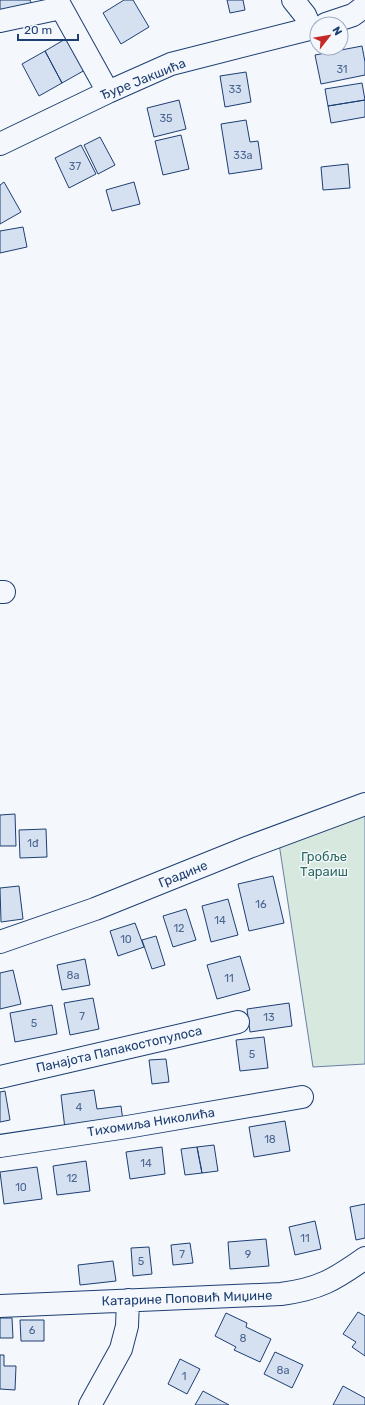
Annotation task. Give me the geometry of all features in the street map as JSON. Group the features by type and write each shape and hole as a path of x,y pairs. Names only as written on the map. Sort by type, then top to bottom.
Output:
{"street":[{"path":"293,0 309,18"},
{"path":"0,21 59,4 108,92"},
{"name":"Ђуре Јакшића","path":"349,16 365,6"},
{"name":"Ђуре Јакшића","path":"0,144 108,92 171,64 309,28"},
{"name":"Градине","path":"0,942 95,909 249,847 365,804"},
{"name":"Панајота Папакостопулоса","path":"0,1077 238,1022"},
{"name":"Тихомиља Николића","path":"0,1146 127,1127 302,1096"},
{"name":"Катарине Поповић Миџине","path":"0,1306 297,1292 314,1288 329,1282 365,1258"},
{"path":"93,1404 121,1349 127,1326 128,1300"}],"green space":[{"name":"Гробље Тараиш","path":"365,793 365,1064 313,1067 278,837"}],"building":[{"path":"0,0 30,0 32,5 0,12"},
{"path":"124,0 133,0 149,27 121,44 103,13"},
{"path":"227,0 243,0 245,10 230,13"},
{"path":"67,38 85,70 62,83 45,51"},
{"path":"362,46 365,62 365,75 321,84 315,56 349,56 349,48"},
{"path":"45,51 62,83 39,96 22,64"},
{"path":"246,72 251,102 225,107 220,76"},
{"path":"362,83 365,100 328,106 325,89"},
{"path":"179,100 186,129 154,137 147,108"},
{"path":"365,100 365,117 331,123 328,106"},
{"path":"246,120 250,142 258,141 262,169 229,174 221,124"},
{"path":"181,135 189,169 163,175 155,141"},
{"path":"100,137 115,165 98,174 84,145"},
{"path":"81,145 96,174 69,188 55,158"},
{"path":"348,164 350,188 323,190 321,167"},
{"path":"4,182 21,212 0,224 0,185"},
{"path":"134,182 140,204 112,211 106,190"},
{"path":"23,227 27,247 0,253 0,231"},
{"path":"15,814 16,846 0,846 0,815"},
{"path":"46,829 47,857 20,858 19,830"},
{"path":"273,876 284,923 249,931 238,884"},
{"path":"19,886 23,919 1,922 0,888"},
{"path":"228,899 238,935 211,942 202,906"},
{"path":"186,909 196,940 173,947 163,916"},
{"path":"135,923 144,947 118,956 110,931"},
{"path":"156,936 165,965 152,969 142,940"},
{"path":"240,956 250,990 217,999 207,965"},
{"path":"85,959 90,985 62,990 57,965"},
{"path":"13,970 21,1004 0,1009 0,973"},
{"path":"93,998 99,1029 70,1035 64,1003"},
{"path":"289,1003 292,1026 250,1032 247,1009"},
{"path":"52,1005 57,1034 15,1042 10,1013"},
{"path":"264,1037 268,1068 240,1071 236,1040"},
{"path":"166,1059 169,1082 152,1084 149,1060"},
{"path":"94,1090 97,1109 121,1106 123,1121 65,1129 61,1095"},
{"path":"5,1091 10,1120 0,1122 0,1092"},
{"path":"285,1121 290,1151 254,1157 249,1127"},
{"path":"214,1145 218,1171 202,1173 197,1147"},
{"path":"162,1147 165,1174 130,1179 126,1152"},
{"path":"197,1147 202,1173 185,1175 181,1149"},
{"path":"86,1161 90,1191 57,1195 53,1166"},
{"path":"37,1167 42,1199 4,1204 0,1172"},
{"path":"365,1204 365,1238 356,1240 350,1207"},
{"path":"315,1221 321,1249 295,1255 289,1227"},
{"path":"266,1239 269,1266 230,1269 228,1242"},
{"path":"190,1243 193,1263 173,1265 171,1245"},
{"path":"149,1247 152,1274 133,1276 131,1248"},
{"path":"113,1261 116,1281 80,1285 78,1265"},
{"path":"358,1312 365,1316 365,1356 352,1347 356,1342 343,1334"},
{"path":"226,1313 247,1323 246,1327 271,1339 260,1362 234,1350 236,1347 215,1336"},
{"path":"0,1318 12,1318 13,1338 0,1338"},
{"path":"20,1320 44,1320 44,1341 21,1341"},
{"path":"275,1352 303,1365 292,1388 264,1374"},
{"path":"0,1355 4,1355 4,1366 16,1366 15,1390 0,1389"},
{"path":"180,1359 200,1369 187,1394 168,1384"},
{"path":"343,1386 365,1398 365,1405 333,1405"},
{"path":"203,1391 229,1405 195,1405"}]}
